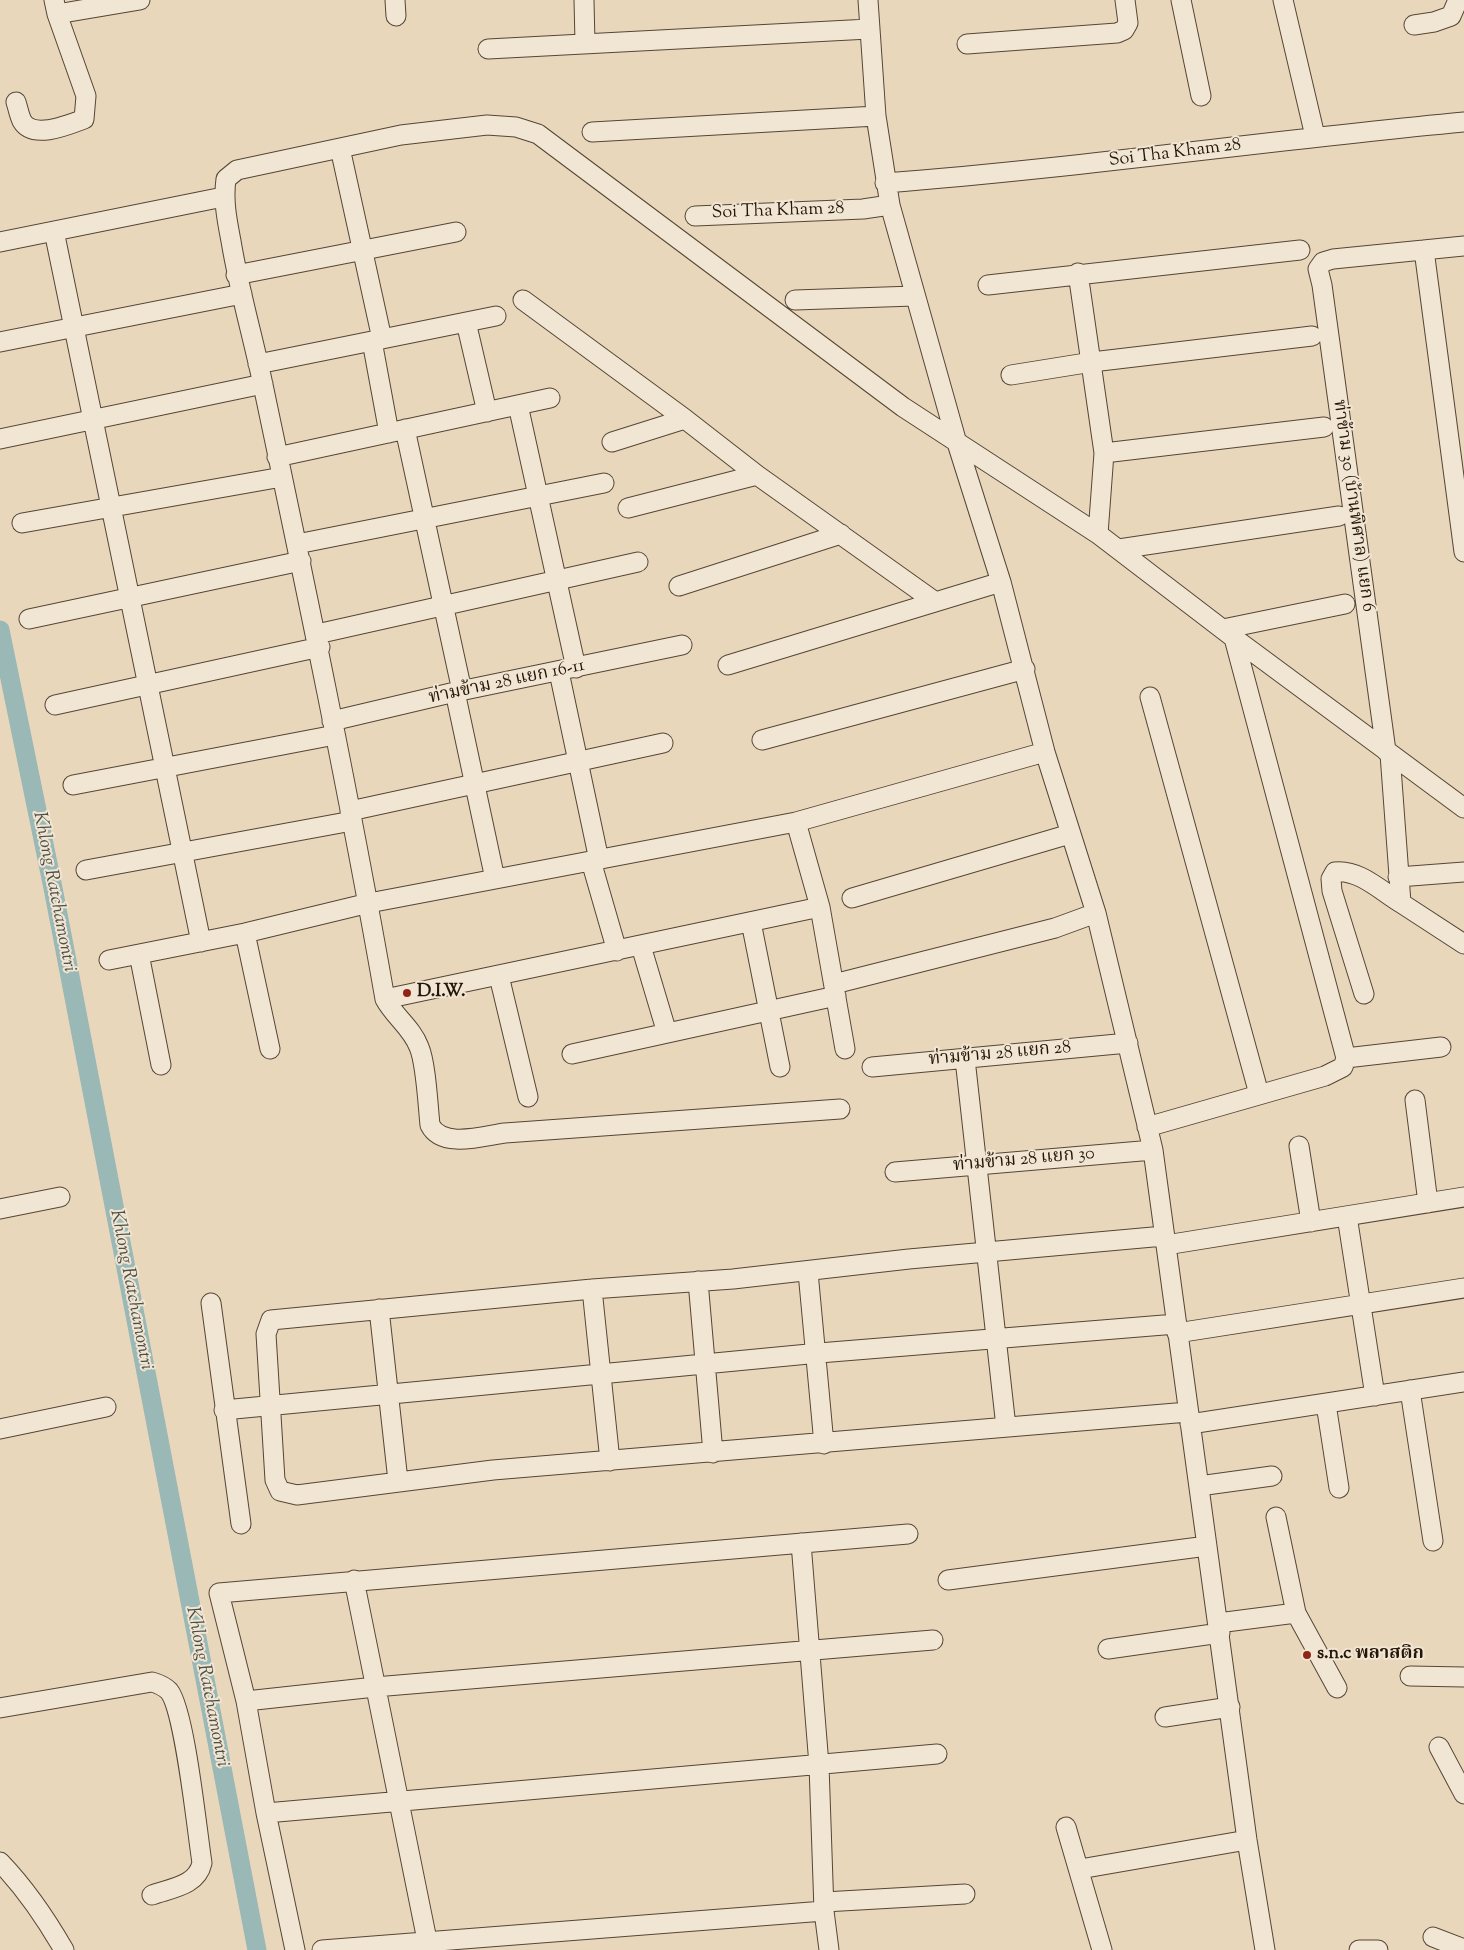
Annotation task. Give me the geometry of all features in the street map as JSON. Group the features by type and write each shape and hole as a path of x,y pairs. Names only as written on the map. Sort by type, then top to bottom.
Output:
{"street":[{"path":"16,102 22,121 29,128 40,131 84,119 86,96 55,7 140,0"},
{"path":"584,0 585,44"},
{"path":"868,0 876,116 885,183 890,205 914,296 957,443 1001,582 1046,752 1096,913 1153,1150 1247,1840 1265,1950"},
{"path":"967,44 1117,32 1124,30 1128,23 1126,0"},
{"path":"1181,0 1202,96"},
{"path":"1283,0 1315,136"},
{"path":"1414,25 1434,22 1451,16 1458,0"},
{"path":"488,49 869,29"},
{"path":"592,132 876,116"},
{"name":"Soi Tha Kham 28","path":"885,183 1166,156 1315,136 1464,122"},
{"path":"840,1108 444,1138 434,1133 430,1125 420,1047 410,1032 392,1012 385,999 369,904 333,728 318,641 277,457 263,384 236,275 223,197 226,179 238,170 401,135 487,126 516,127 538,134 903,407 1040,494 1119,549 1228,633 1464,808"},
{"path":"340,148 362,250 377,340 397,431 424,518 445,606 473,784 495,879"},
{"path":"0,242 223,197"},
{"name":"Soi Tha Kham 28","path":"695,216 863,209 890,205"},
{"path":"54,231 110,508 131,598 146,685 201,942"},
{"path":"236,275 456,232"},
{"path":"1464,246 1424,250 1464,552"},
{"path":"988,285 1078,273 1300,250"},
{"name":"ท่าข้าม 30 (บ้านพิศาล) แยก 6","path":"1401,904 1388,752 1318,269 1323,262 1333,259 1424,250"},
{"path":"1078,273 1104,453 1098,534"},
{"path":"0,342 242,294"},
{"path":"796,300 914,296"},
{"path":"522,300 686,419 757,475 934,601"},
{"path":"258,364 496,316"},
{"path":"466,322 487,412"},
{"path":"1011,375 1092,362 1312,336"},
{"path":"0,439 263,384"},
{"path":"277,457 550,398"},
{"path":"518,405 556,581 577,761 595,860 617,951"},
{"path":"612,442 686,419"},
{"path":"1104,453 1324,427"},
{"path":"628,508 757,475"},
{"path":"22,523 282,477"},
{"path":"29,619 131,598 424,518 604,483"},
{"path":"1119,549 1339,516"},
{"path":"679,586 841,534"},
{"path":"56,705 146,685 445,606 638,562"},
{"path":"728,665 1001,582"},
{"path":"1228,633 1345,604"},
{"path":"1147,1127 1338,1071 1343,1066 1346,1058 1228,633"},
{"name":"ท่ามข้าม 28 แยก 16-11","path":"73,785 165,768 333,728 458,692 682,645"},
{"path":"762,740 1025,669"},
{"path":"1150,697 1259,1094"},
{"path":"86,870 351,816 473,784 664,743"},
{"path":"109,960 245,933 369,904 796,822 1046,752"},
{"path":"796,822 820,907 845,1049"},
{"path":"852,898 1070,834"},
{"path":"1364,994 1332,891 1331,879 1335,872 1346,871 1357,874 1464,944"},
{"path":"1398,877 1464,872"},
{"path":"385,999 820,907"},
{"path":"572,1054 768,1011 835,990 1055,928 1096,913"},
{"path":"751,922 780,1067"},
{"path":"245,933 270,1049"},
{"path":"641,946 667,1033"},
{"path":"138,954 161,1065"},
{"path":"499,976 528,1097"},
{"name":"ท่ามข้าม 28 แยก 28","path":"872,1066 1128,1043"},
{"path":"1346,1058 1441,1047"},
{"path":"965,1059 998,1339 1006,1427"},
{"path":"1415,1100 1428,1203"},
{"path":"1299,1146 1311,1222"},
{"name":"ท่ามข้าม 28 แยก 30","path":"895,1172 1153,1150"},
{"path":"0,1209 60,1197"},
{"path":"1464,1197 1311,1222 1165,1240 909,1258 808,1272 592,1289 271,1320 266,1334 275,1480 280,1492 297,1495 493,1470 824,1444 1006,1427 1189,1418 1326,1404 1464,1382"},
{"path":"1347,1216 1375,1396"},
{"path":"808,1272 824,1444"},
{"path":"698,1281 707,1364 713,1453"},
{"path":"224,1410 816,1353 1177,1328 1464,1288"},
{"path":"592,1289 610,1461"},
{"path":"211,1303 224,1410 241,1524"},
{"path":"379,1310 398,1481"},
{"path":"1410,1390 1433,1541"},
{"path":"1326,1404 1339,1488"},
{"path":"0,1429 106,1407"},
{"path":"1199,1486 1272,1476"},
{"path":"1276,1517 1296,1613 1337,1688"},
{"path":"295,1950 266,1813 246,1701 219,1593 908,1534"},
{"path":"801,1543 820,1765 824,1906 829,1950"},
{"path":"948,1580 1207,1546"},
{"path":"354,1580 428,1945"},
{"path":"1108,1649 1296,1613"},
{"path":"246,1701 375,1687 933,1640"},
{"path":"1410,1676 1464,1677"},
{"path":"0,1708 152,1682 163,1686 170,1692 179,1718 202,1863 198,1876 191,1882 152,1895"},
{"path":"1165,1717 1230,1707"},
{"path":"1439,1747 1464,1794"},
{"path":"266,1813 937,1754"},
{"path":"1066,1827 1080,1869 1102,1950"},
{"path":"1080,1869 1247,1840"},
{"path":"0,1862 36,1903 64,1950"},
{"path":"322,1950 428,1945 965,1894"},
{"path":"1433,1936 1464,1949"},
{"path":"1359,1950 1378,1950"}],"waterway":[{"name":"Khlong Ratchamontri","path":"0,630 53,888 257,1950"}],"place":[{"name":"D.I.W.","path":"407,993"},
{"name":"s.n.c พลาสติก","path":"1307,1655"}]}
